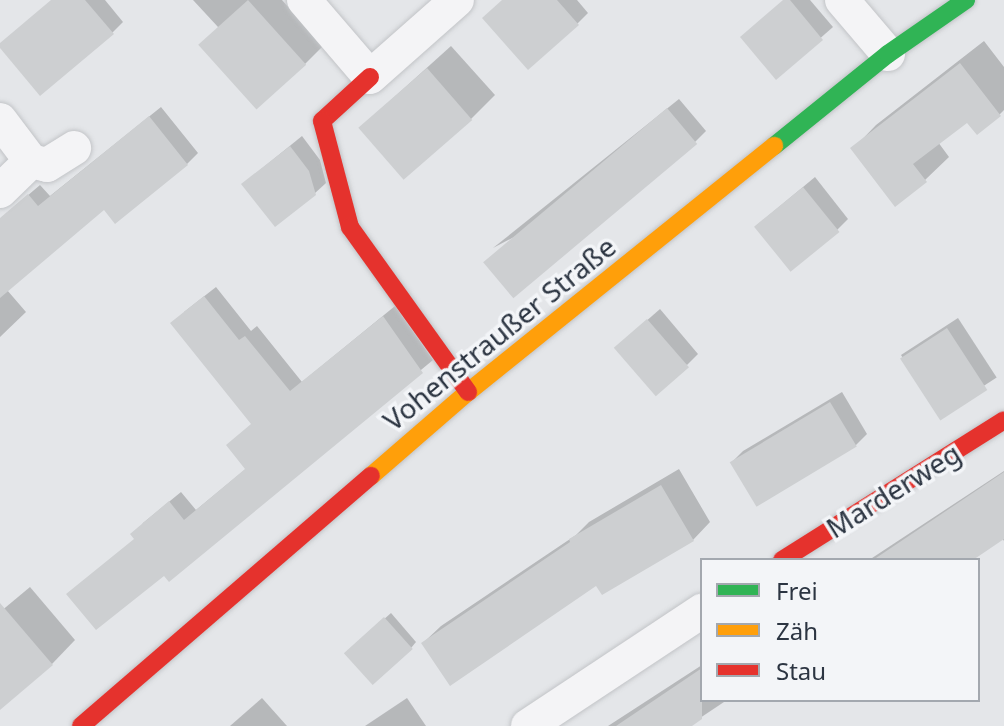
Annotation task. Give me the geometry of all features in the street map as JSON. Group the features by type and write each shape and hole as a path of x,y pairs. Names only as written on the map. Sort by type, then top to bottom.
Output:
{"main road":[{"name":"Vohenstraußer Straße","path":"81,726 468,392 888,54 966,0"},
{"path":"370,77 322,121 350,227 468,392"},
{"name":"Marderweg","path":"785,558 1004,420"}],"street":[{"path":"304,0 370,77 457,0"},
{"path":"842,0 888,54"},
{"path":"0,120 31,161 47,165 74,148"},
{"path":"0,191 31,161"},
{"path":"528,726 700,612"}],"building":[{"path":"51,0 85,0 114,34 40,96 0,48 0,43"},
{"path":"248,0 306,65 256,109 198,45"},
{"path":"502,0 557,0 579,25 528,70 482,18"},
{"path":"783,0 790,0 823,40 776,80 740,37"},
{"path":"960,63 1001,116 977,135 967,123 913,164 927,182 895,207 850,148"},
{"path":"427,68 472,120 404,180 358,128"},
{"path":"667,108 697,144 513,298 483,262"},
{"path":"149,116 188,165 115,224 104,210 0,298 0,218 28,194 38,206"},
{"path":"290,146 309,171 316,195 275,227 241,184"},
{"path":"803,187 840,232 791,272 754,227"},
{"path":"204,296 239,340 245,336 290,391 383,316 423,373 169,582 164,576 96,630 66,594 134,539 130,534 169,501 184,520 245,469 226,445 251,424 170,323"},
{"path":"647,319 689,367 656,396 614,348"},
{"path":"947,328 987,390 940,421 900,358"},
{"path":"830,402 857,447 756,507 730,462"},
{"path":"1004,472 1004,539 976,558 876,558"},
{"path":"661,485 694,541 602,595 596,586 450,686 421,643 570,542 569,539"},
{"path":"0,603 53,665 0,710"},
{"path":"384,617 413,649 373,685 344,653"},
{"path":"700,669 702,719 692,726 616,726"}],"traffic: fast":[{"path":"774,146 888,54 966,0"}],"traffic: slow":[{"path":"371,476 468,392 774,146"}],"traffic: jam":[{"path":"370,77 322,121 350,227 468,392"},
{"path":"785,558 1004,420"},
{"path":"81,726 371,476"}]}
